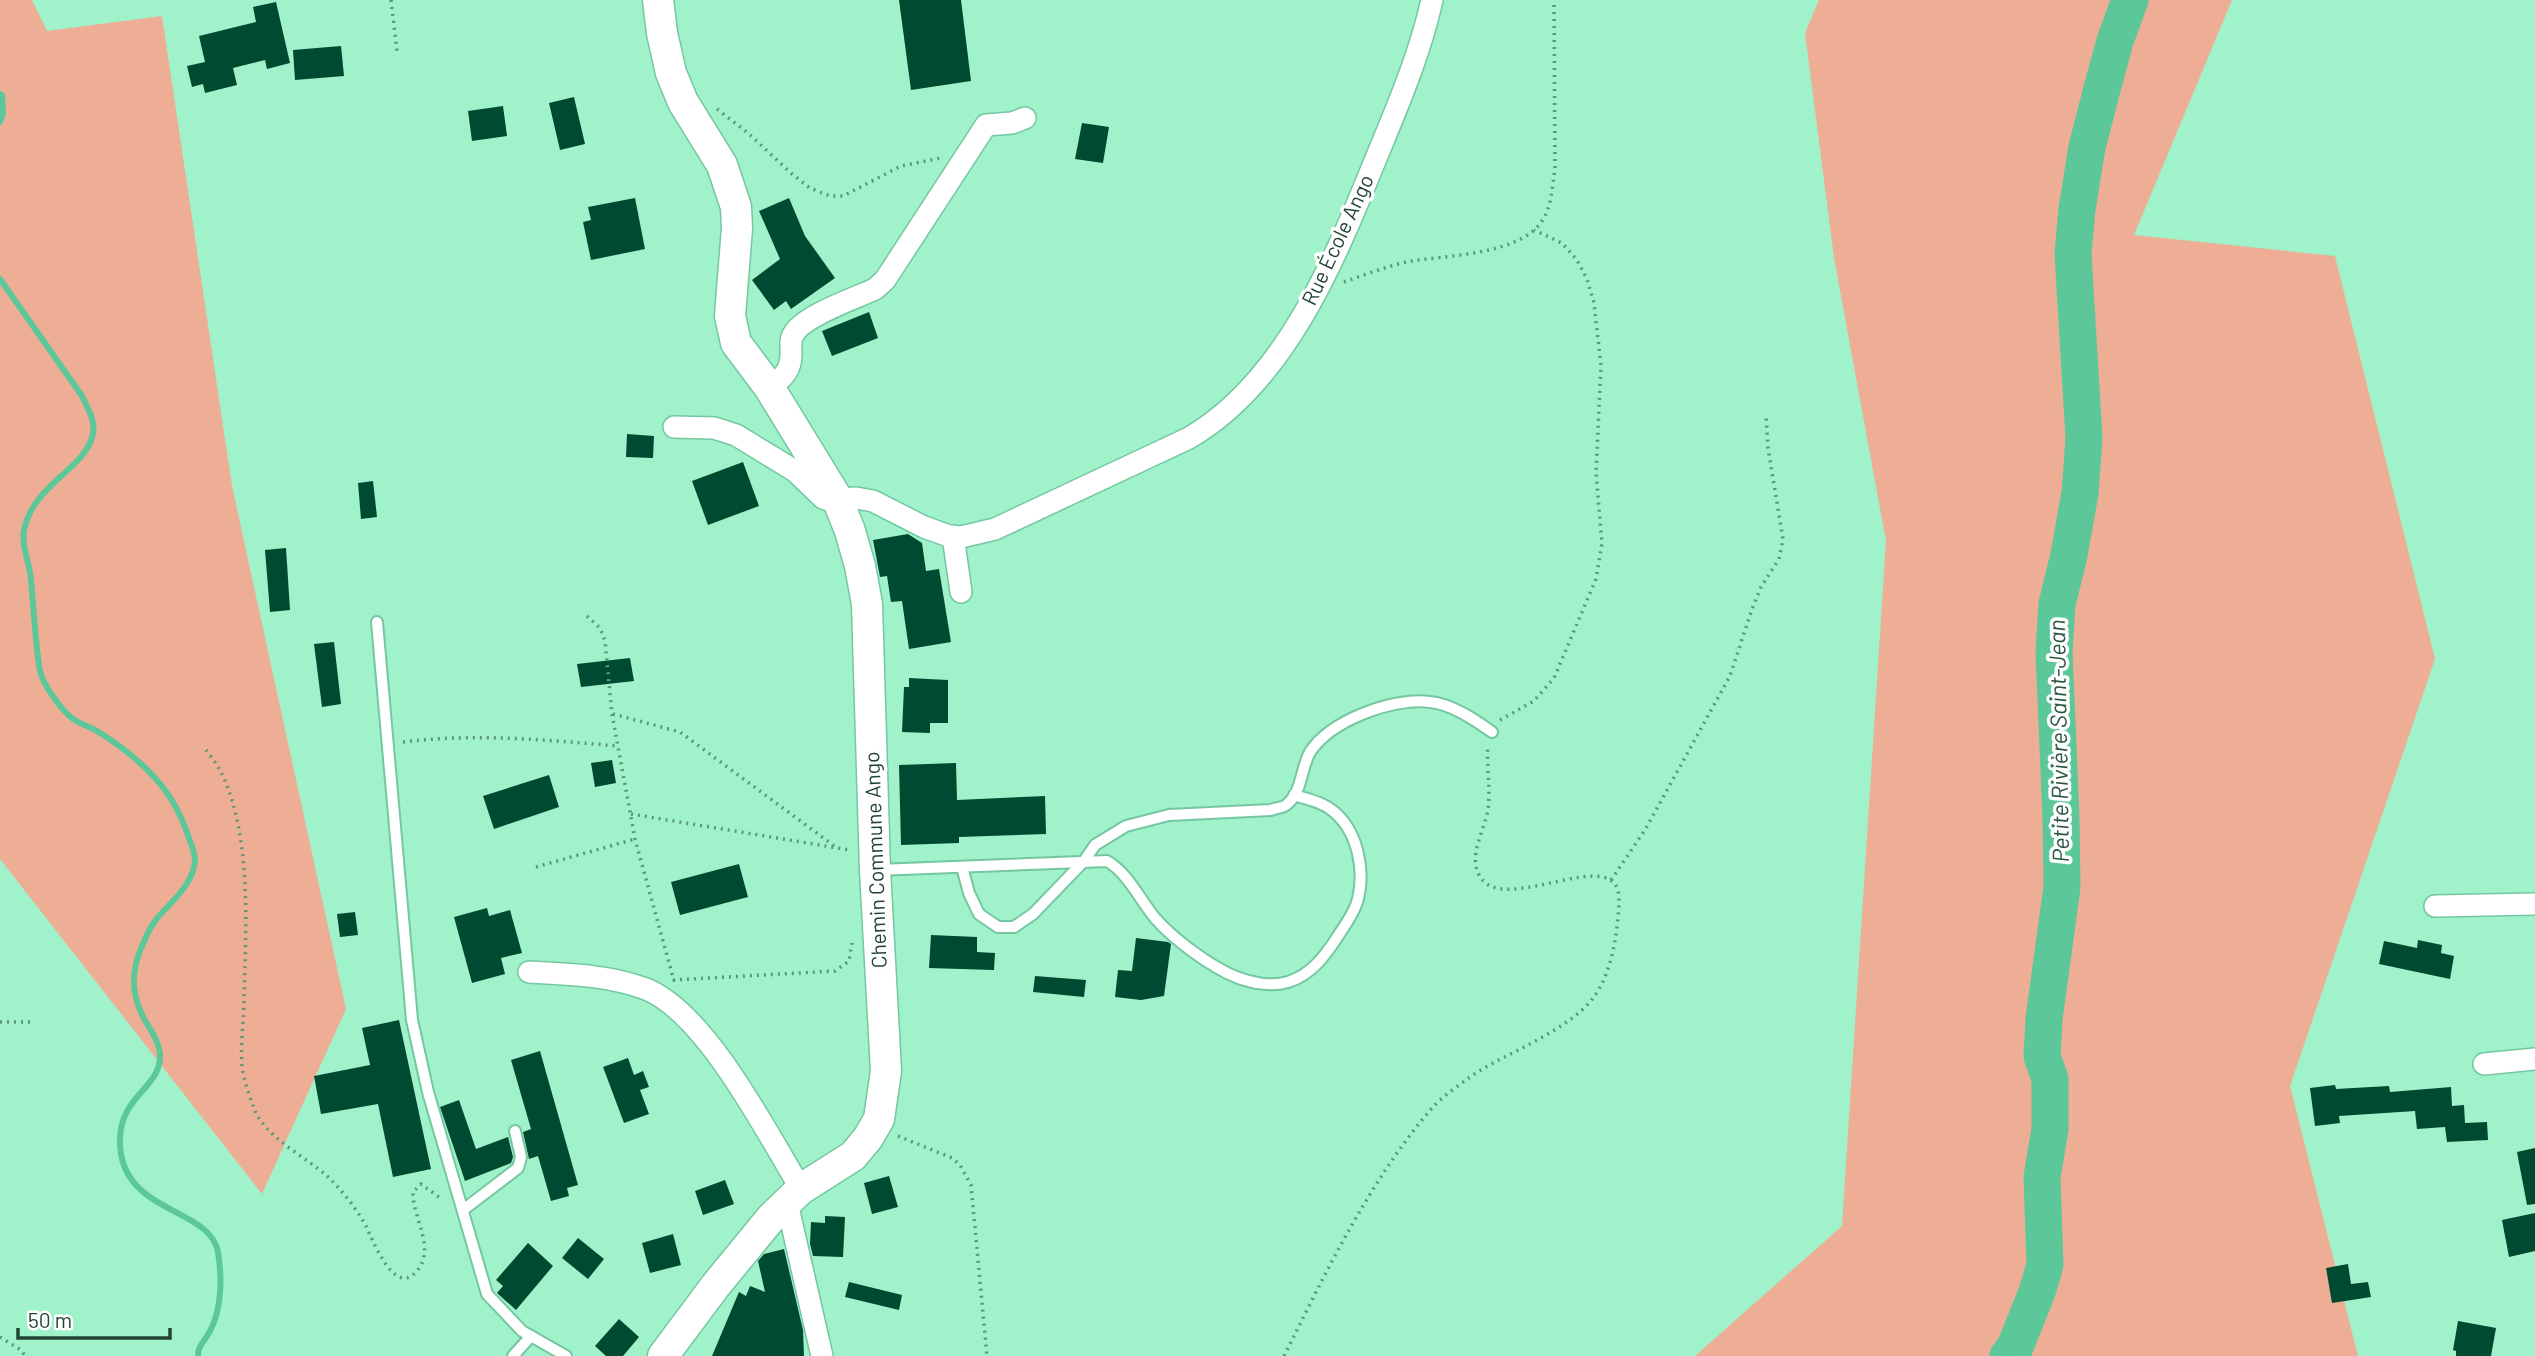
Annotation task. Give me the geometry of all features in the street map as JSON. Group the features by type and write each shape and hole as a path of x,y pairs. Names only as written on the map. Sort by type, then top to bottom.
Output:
{"street":[{"name":"Chemin Commune Ango","path":"658,0 665,52 683,102 722,166 736,207 737,228 730,302 731,329 743,356 769,387 837,498 860,566 867,604 875,870 886,1070 879,1119 868,1138 853,1156 794,1196 771,1218 663,1356"},
{"name":"Rue École Ango","path":"837,498 873,501 924,527 953,536 969,536 995,529 1189,439 1212,425 1254,386 1319,289 1387,132 1422,39 1432,0"},
{"path":"769,387 786,372 791,354 790,342 798,327 875,289 885,280 967,155 979,117 1012,123 1025,118"},
{"path":"674,427 714,428 736,435 795,471 823,498 837,498"},
{"path":"953,536 961,592"},
{"path":"2435,906 2535,904"},
{"path":"529,972 615,980 646,989 684,1013 724,1064 794,1196 822,1356"},
{"path":"2484,1064 2535,1059"}],"lane":[{"path":"377,622 412,1020 428,1092 487,1294 522,1331 566,1356"},
{"path":"962,867 969,894 979,914 998,927 1014,928 1033,914 1084,861 1095,845 1126,826 1169,815 1271,810 1286,805 1294,795 1310,752 1344,722 1409,701 1433,702 1456,710 1492,732"},
{"path":"875,870 1107,861 1118,867 1157,920 1211,966 1238,978 1265,985 1287,983 1309,973 1329,950 1358,902 1362,874 1355,845 1347,827 1333,811 1315,801 1294,795"},
{"path":"463,1210 518,1168 521,1157 515,1131"},
{"path":"513,1356 531,1336"}],"path":[{"path":"391,0 397,51"},
{"path":"1319,289 1404,263 1497,248 1523,238 1534,230 1547,210 1555,169 1554,0"},
{"path":"683,102 693,99 718,110 810,188 830,196 843,196 901,166 967,155"},
{"path":"1284,1356 1338,1252 1379,1183 1435,1105 1485,1066 1539,1039 1576,1016 1594,997 1611,956 1620,898 1611,880 1595,875 1507,891 1486,885 1479,875 1476,853 1488,810 1487,754 1492,732 1504,716 1534,701 1554,678 1596,579 1602,544 1596,473 1601,365 1594,303 1587,279 1577,260 1562,243 1534,230"},
{"path":"1611,880 1645,831 1730,676 1752,609 1779,559 1783,539 1768,448 1766,414"},
{"path":"587,616 600,628 604,641 612,714 635,839 684,1013"},
{"path":"612,714 680,732 837,848"},
{"path":"387,743 444,737 498,736 618,746"},
{"path":"206,750 221,770 231,797 239,834 247,907 242,1067 255,1112 277,1138 328,1177 346,1196 361,1217 387,1267 399,1278 413,1275 424,1256 424,1238 413,1199 417,1186 421,1184 427,1187 447,1203 463,1210"},
{"path":"631,814 850,850"},
{"path":"536,867 635,839"},
{"path":"673,980 835,971 849,961 852,932"},
{"path":"0,1022 30,1022"},
{"path":"868,1138 891,1135 910,1139 952,1158 967,1174 973,1196 987,1356"},
{"path":"0,1337 21,1349 25,1356"}],"shaded area":[{"path":"0,0 32,0 47,31 162,16 232,486 346,1009 262,1194 0,859"},
{"path":"1819,0 2232,0 2134,235 2335,256 2435,659 2290,1086 2358,1356 1695,1356 1842,1226 1886,541 1834,258 1805,33"}],"building":[{"path":"899,0 961,0 971,81 911,90"},
{"path":"276,2 290,63 267,69 265,60 233,68 237,85 205,93 203,84 192,87 187,66 205,62 199,36 256,22 253,7"},
{"path":"341,46 344,76 295,80 293,50"},
{"path":"574,97 585,144 560,150 549,103"},
{"path":"503,106 507,136 472,141 468,111"},
{"path":"1082,123 1109,127 1103,163 1075,159"},
{"path":"635,198 645,249 591,260 583,222 591,220 588,207"},
{"path":"789,198 805,236 835,278 791,309 786,301 774,310 752,280 780,259 759,211"},
{"path":"869,312 878,338 832,356 822,331"},
{"path":"627,434 654,436 653,458 626,457"},
{"path":"743,462 759,506 708,525 692,481"},
{"path":"373,481 377,517 361,519 358,483"},
{"path":"908,534 922,543 926,571 939,569 951,642 909,649 902,601 891,602 887,576 880,577 873,540"},
{"path":"286,548 290,610 270,612 265,550"},
{"path":"334,642 341,704 322,707 314,644"},
{"path":"630,658 634,681 581,687 577,664"},
{"path":"909,678 948,680 948,723 930,723 930,733 902,732 904,687 909,687"},
{"path":"612,760 616,783 595,787 591,763"},
{"path":"956,763 957,800 1045,796 1046,834 959,837 959,843 901,845 899,765"},
{"path":"549,775 559,807 494,829 483,796"},
{"path":"739,864 748,897 680,915 671,882"},
{"path":"487,908 489,916 510,910 522,953 501,958 505,974 472,983 454,917"},
{"path":"355,912 358,935 340,937 337,914"},
{"path":"931,935 977,937 977,952 995,953 994,970 929,968"},
{"path":"1136,938 1171,944 1164,996 1141,1000 1115,997 1118,970 1132,971"},
{"path":"2418,940 2442,945 2441,953 2454,956 2450,979 2379,964 2384,941 2417,948"},
{"path":"1035,976 1086,980 1084,997 1033,992"},
{"path":"399,1020 431,1169 393,1177 378,1104 321,1114 314,1076 370,1065 362,1028"},
{"path":"540,1051 578,1185 567,1188 569,1196 551,1201 538,1156 529,1159 523,1132 531,1129 511,1060"},
{"path":"628,1058 634,1075 643,1071 649,1087 640,1090 649,1114 624,1123 603,1067"},
{"path":"2335,1085 2336,1089 2389,1086 2390,1092 2451,1087 2452,1106 2464,1105 2465,1123 2487,1122 2488,1140 2447,1142 2445,1127 2417,1129 2415,1111 2339,1116 2340,1123 2315,1126 2310,1088"},
{"path":"459,1100 476,1149 508,1137 513,1157 511,1163 465,1181 440,1107"},
{"path":"2535,1148 2535,1204 2527,1205 2517,1152"},
{"path":"889,1176 898,1207 872,1214 864,1183"},
{"path":"725,1180 734,1204 703,1215 695,1191"},
{"path":"2535,1213 2535,1251 2509,1257 2502,1220"},
{"path":"825,1216 845,1217 843,1257 813,1256 810,1244 811,1222 825,1223"},
{"path":"673,1234 681,1265 650,1273 642,1243"},
{"path":"578,1238 604,1259 588,1279 562,1258"},
{"path":"528,1243 553,1266 516,1310 497,1293 503,1286 496,1280"},
{"path":"784,1249 803,1330 804,1356 712,1356 739,1292 746,1296 750,1286 765,1292 758,1261 764,1254"},
{"path":"2348,1264 2351,1284 2368,1282 2371,1297 2332,1303 2326,1268"},
{"path":"849,1282 902,1295 899,1310 845,1297"},
{"path":"619,1319 639,1337 623,1356 606,1356 595,1346"},
{"path":"2458,1321 2496,1328 2491,1356 2456,1356 2456,1351 2453,1350"}],"waterway":[{"name":"Petite Rivière Saint-Jean","path":"2008,1356 2015,1347 2045,1265 2042,1177 2050,1129 2050,1079 2042,1056 2044,1019 2062,887 2054,652 2057,604 2080,493 2084,438 2073,254 2077,209 2087,147 2115,41 2130,0"},
{"path":"0,94 3,113 0,122"},
{"path":"0,279 82,396 93,424 93,434 88,447 38,500 24,530 40,671 53,696 68,714 120,747 160,784 179,814 194,854 191,876 182,891 151,927 135,966 137,1003 157,1041 160,1054 155,1075 127,1111 120,1138 123,1163 133,1181 148,1195 199,1225 211,1237 218,1252 219,1303 214,1322 200,1346 198,1356"}]}
